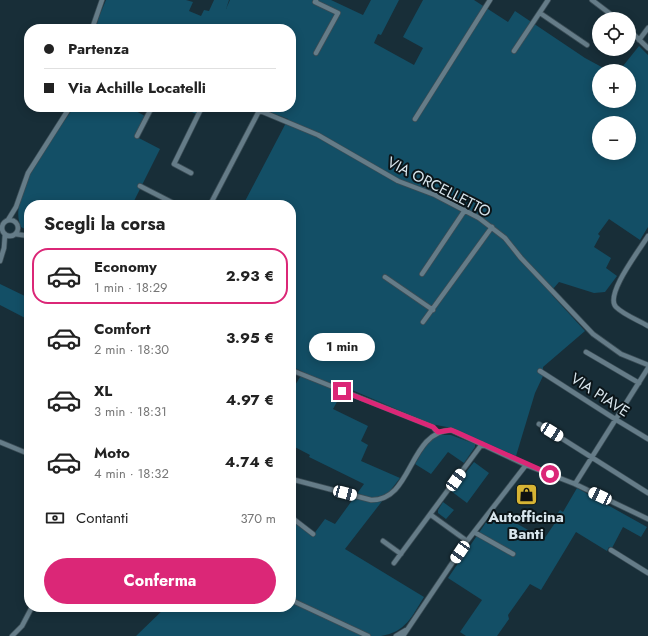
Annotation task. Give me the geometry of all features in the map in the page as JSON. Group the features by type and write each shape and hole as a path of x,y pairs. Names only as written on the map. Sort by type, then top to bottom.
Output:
{"street":[{"path":"94,24 102,0"},
{"path":"415,119 490,0"},
{"path":"514,51 548,0"},
{"path":"592,0 608,12"},
{"path":"315,1 338,14 316,53"},
{"path":"540,12 587,45"},
{"path":"639,40 648,28"},
{"path":"636,37 648,48"},
{"path":"4,248 2,230 5,221 16,207 28,172 67,112"},
{"path":"137,136 149,112"},
{"path":"191,173 174,164 200,112"},
{"path":"213,200 258,112"},
{"name":"VIA ORCELLETTO","path":"261,112 318,135 398,181 435,195 465,210 492,227 505,238 521,258 554,291 582,324 621,354 648,367"},
{"path":"140,186 167,200"},
{"path":"0,261 4,248 14,235 17,225 16,207"},
{"path":"422,274 465,210"},
{"path":"5,221 17,225 24,231"},
{"path":"423,322 492,227"},
{"path":"2,230 14,235 24,235"},
{"path":"648,236 616,285 614,298 615,306 648,326"},
{"path":"385,277 433,310"},
{"path":"586,352 639,384"},
{"path":"575,484 615,419 639,384 648,367"},
{"name":"VIA PIAVE","path":"540,371 648,439"},
{"path":"296,372 433,427 438,432"},
{"path":"539,424 648,493"},
{"path":"296,480 371,500 380,499 397,486 423,444 438,432 451,430 526,465 575,484 648,519"},
{"path":"0,442 24,452"},
{"path":"394,564 482,444"},
{"path":"403,636 467,541 526,465"},
{"path":"431,515 467,541"},
{"path":"296,521 313,534"},
{"path":"474,532 514,554"},
{"path":"384,541 401,554"},
{"path":"611,550 648,573"},
{"path":"296,602 368,636"},
{"path":"12,636 22,626 29,612"},
{"path":"396,636 407,630"}],"shaded area":[{"path":"106,0 186,0 193,2 189,11 201,16 204,10 209,11 214,0 229,0 226,9 230,0 331,0 363,15 371,0 399,0 381,35 378,34 374,43 414,65 423,48 403,37 423,0 474,0 508,22 515,11 596,64 592,64 592,108 636,108 636,64 625,64 631,56 636,56 636,50 639,46 648,55 648,227 640,240 609,219 598,234 600,236 594,247 611,258 606,268 617,276 605,292 594,293 559,282 553,289 552,295 585,331 543,367 543,376 535,393 516,456 452,428 431,424 345,387 333,409 368,426 361,441 368,445 361,461 400,478 345,549 424,597 412,617 397,631 381,636 136,636 161,612 296,612 296,523 313,535 325,519 335,524 364,484 309,457 310,455 296,448 296,384 303,372 296,368 296,200 246,200 288,119 269,112 296,112 296,24 97,24"},
{"path":"70,112 138,112 145,116 135,136 160,149 134,200 24,200 24,228 21,227 18,213 20,198 26,182 45,148"},
{"path":"0,284 24,296 24,317 0,305"},
{"path":"440,435 451,435 475,444 475,447 464,463 448,452 431,474 415,464 429,440"},
{"path":"474,462 489,473 467,503 451,491"},
{"path":"577,488 647,527 641,537 623,527 612,548 609,547 607,551 576,532 541,590 530,584 508,615 509,619 497,636 466,636 460,632 482,600 448,578 491,515 505,524 514,522 544,539 557,520 554,518 560,510 563,512"},
{"path":"443,502 454,510 446,519 438,513 438,510"}],"place":[{"name":"Autofficina Banti","path":"526,494"}],"route":[{"path":"342,391 433,427 438,432 451,430 526,465 550,474"}]}
